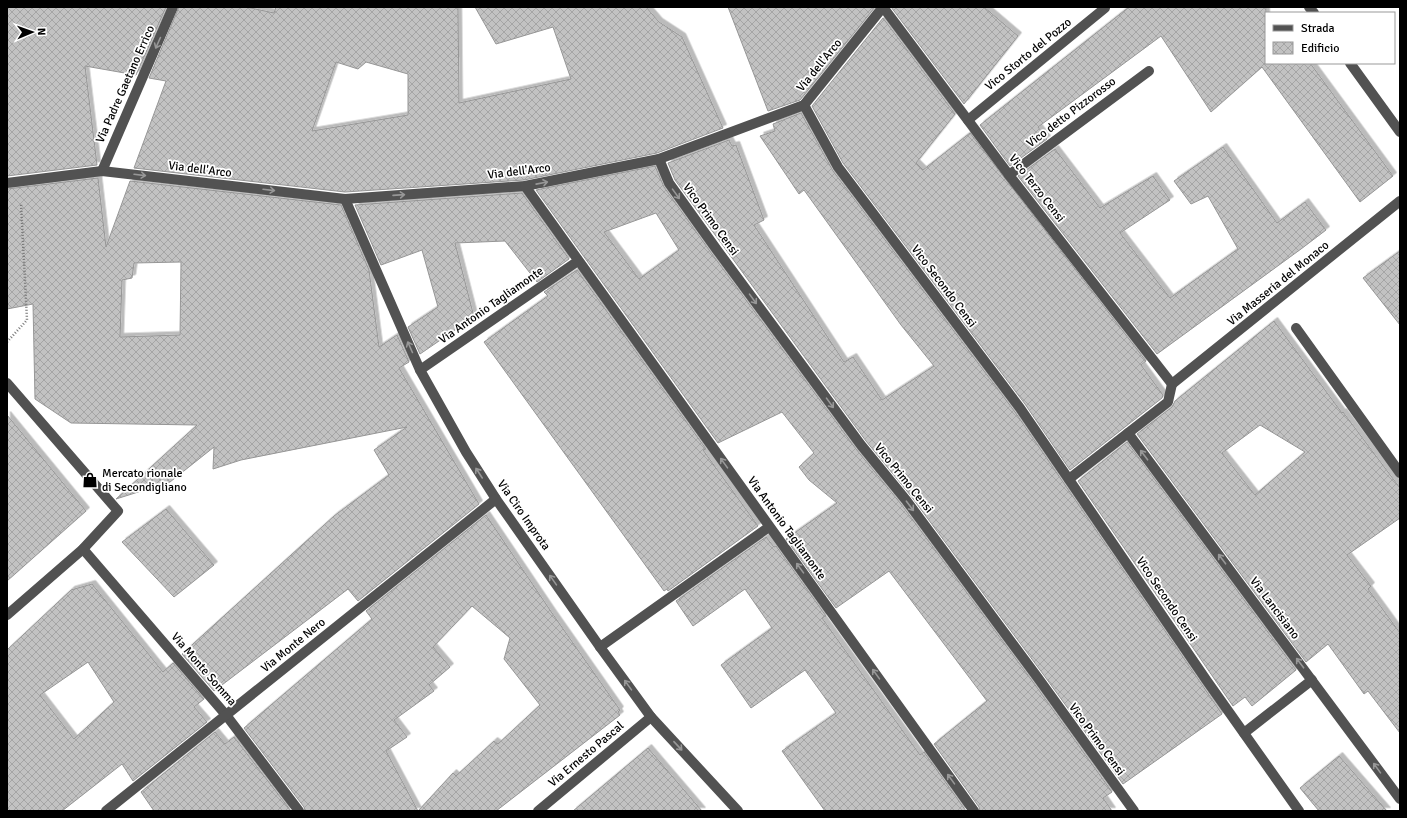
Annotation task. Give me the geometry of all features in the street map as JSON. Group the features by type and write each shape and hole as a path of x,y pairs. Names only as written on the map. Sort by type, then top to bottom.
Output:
{"street":[{"name":"Via Padre Gaetano Errico","path":"102,171 173,7"},
{"name":"Via dell'Arco","path":"7,183 102,171 345,198 525,186 659,159 804,105 883,7"},
{"name":"Vico Terzo Censi","path":"883,7 1009,174 1172,384"},
{"name":"Vico Storto del Pozzo","path":"968,120 1105,8"},
{"path":"1351,64 1400,132"},
{"name":"Vico detto Pizzorosso","path":"1009,174 1149,71"},
{"name":"Vico Secondo Censi","path":"804,105 838,167 1020,408 1299,811"},
{"name":"Vico Primo Censi","path":"659,159 669,183 704,232 860,445 906,500 1038,678 1134,811"},
{"name":"Via Antonio Tagliamonte","path":"525,186 974,811"},
{"name":"Via Ciro Improta","path":"345,198 420,370 466,452 496,499 651,717 738,811"},
{"name":"Via Masseria del Monaco","path":"1172,384 1400,201"},
{"name":"Via Antonio Tagliamonte","path":"420,370 578,261"},
{"path":"1296,328 1400,473"},
{"path":"7,383 118,511 83,549 7,615"},
{"path":"1069,479 1168,402 1172,384"},
{"name":"Via Lancisiano","path":"1128,433 1400,799"},
{"name":"Via Monte Nero","path":"106,811 496,499"},
{"path":"600,647 769,527"},
{"name":"Via Monte Somma","path":"83,549 226,715 299,811"},
{"path":"1244,733 1312,680"},
{"name":"Via Ernesto Pascal","path":"538,811 651,717"}],"path":[{"path":"7,342 27,320 20,181"}],"building":[{"path":"7,7 166,7 136,75 85,66 97,165 7,176"},
{"path":"179,7 246,7 274,13 276,7 458,7 459,103 571,79 553,27 496,44 475,7 646,7 659,22 682,37 723,128 657,153 524,180 345,192 134,168 166,81 149,78","holes":["336,62 358,69 366,62 408,74 408,115 312,131"]},
{"path":"728,7 875,7 800,100 768,111"},
{"path":"891,7 984,7 1018,36 964,104"},
{"path":"1129,7 1266,7 1265,64 1311,64 1393,176 1360,202 1262,67 1211,112 1161,36 1038,127 1047,139 1010,166 980,125"},
{"path":"883,18 955,114 916,163 923,170 970,133 1146,361 1141,365 1163,395 1162,398 1070,470 1025,404 843,163 812,106"},
{"path":"801,113 833,171 1015,412 1222,714 1123,784 911,496 866,441 675,180 668,163 729,140 732,146 736,145 764,220 754,225 844,362 853,357 882,400 934,366 901,325 804,190 799,194 760,136 775,131 773,124"},
{"path":"1223,147 1277,223 1305,202 1326,230 1157,354 1018,176 1055,149 1100,208 1153,176 1170,200 1120,233 1170,298 1238,249 1208,196 1191,204 1174,181"},
{"path":"655,166 664,187 712,254 856,449 901,504 1033,682 1112,792 1103,798 1112,811 980,811 979,807 934,744 987,701 889,571 836,608 786,539 837,503 809,480 799,467 814,453 782,412 718,443 536,190","holes":["656,213 679,250 639,279 604,232"]},
{"path":"98,178 106,247 130,181 341,205 369,270 379,347 397,335 409,362 399,368 479,504 358,601 348,589 214,691 182,654 334,516 389,475 374,450 407,427 241,460 213,469 214,447 170,482 116,499 197,425 71,423 35,399 33,304 7,309 7,189","holes":["181,262 180,335 120,337 122,280 132,278 134,263"]},
{"path":"522,193 569,259 537,282 505,241 455,243 474,317 420,354 408,327 438,307 422,250 381,265 355,205"},
{"path":"1400,251 1400,325 1363,278"},
{"path":"577,270 706,449 703,450 758,526 668,591 667,589 664,591 484,342 548,296 544,292"},
{"path":"1274,321 1400,488 1400,518 1347,555 1371,586 1368,589 1400,633 1400,733 1368,691 1364,694 1328,644 1306,662 1137,434 1172,407 1175,401","holes":["1260,425 1305,452 1255,495 1222,453"]},
{"path":"7,415 86,511 7,581"},
{"path":"1127,442 1296,670 1252,706 1245,697 1233,706 1078,481"},
{"path":"166,509 214,565 174,597 122,542"},
{"path":"486,515 620,710 618,712 620,715 496,811 305,811 304,807 244,728 372,619 366,611","holes":["472,606 510,638 504,659 540,705 498,744 494,741 456,776 453,773 418,811 386,751 407,737 394,720 434,691 429,685 450,667 433,647"]},
{"path":"766,537 774,547 776,546 826,616 822,618 920,755 924,752 966,811 825,811 782,751 836,713 805,670 751,708 721,665 772,628 745,589 693,626 676,601"},
{"path":"92,584 163,672 173,663 204,699 194,707 207,722 133,781 122,764 62,811 7,811 7,650 71,590","holes":["88,662 114,702 74,739 40,695"]},
{"path":"215,732 225,744 234,737 291,811 154,811 141,792"},
{"path":"648,748 702,811 573,811"},
{"path":"1339,756 1387,811 1319,811 1300,788"}],"place":[{"name":"Mercato rionale di Secondigliano","path":"90,480"}]}
